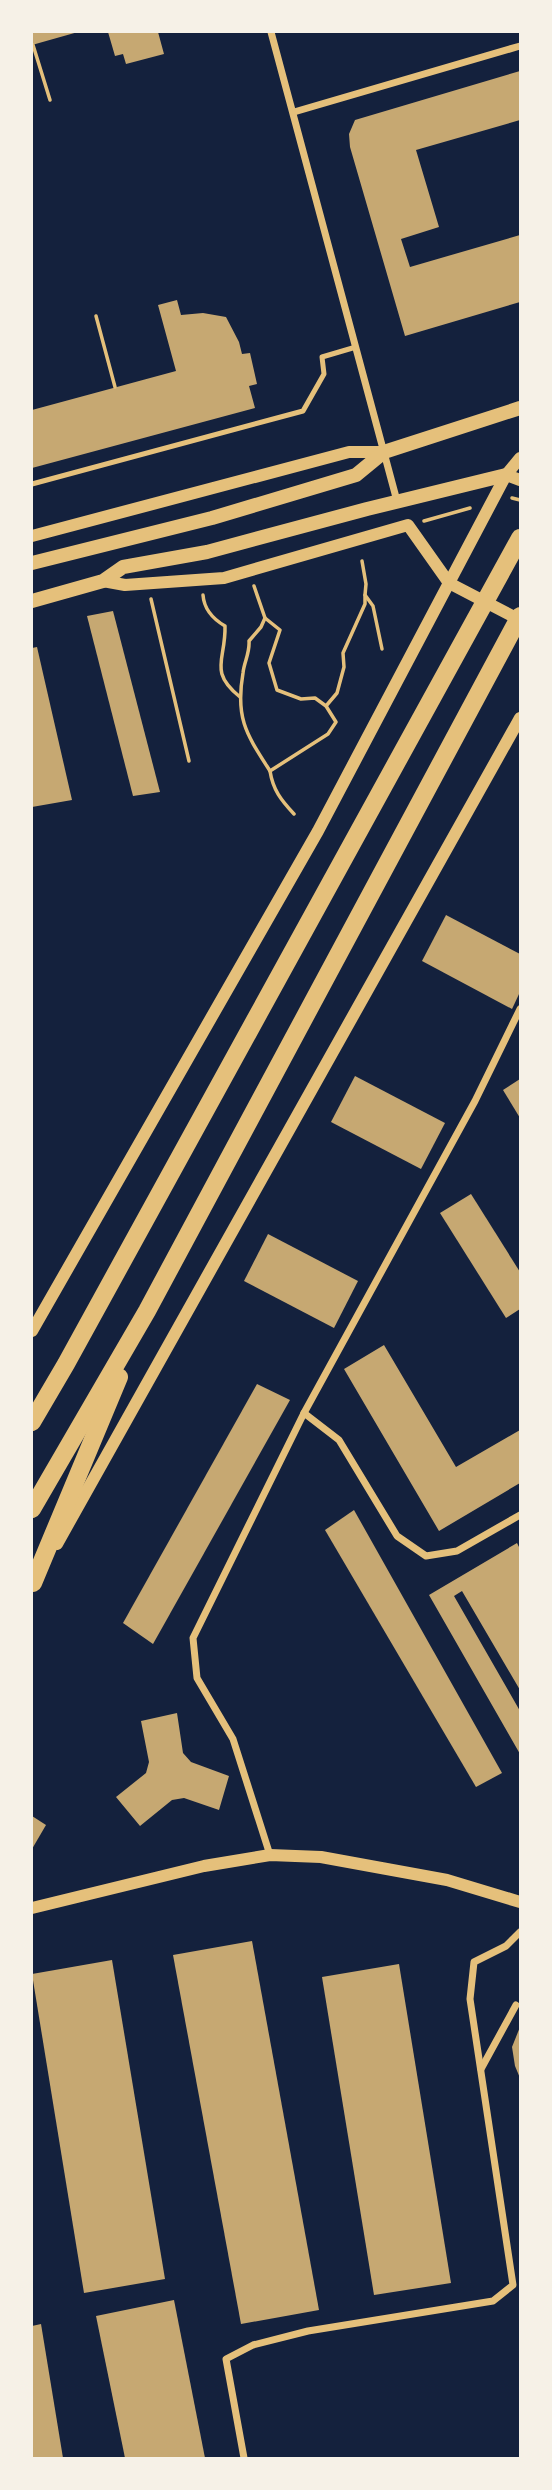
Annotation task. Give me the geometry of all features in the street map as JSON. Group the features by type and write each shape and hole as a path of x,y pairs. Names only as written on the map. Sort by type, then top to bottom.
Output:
{"highway":[{"path":"32,1422 520,538"},
{"path":"32,1509 147,1311 497,656 520,618"},
{"path":"32,1585 147,1311"},
{"path":"32,1402 66,1364"}],"main road":[{"path":"32,563 212,518 356,475 384,452 520,408"},
{"path":"32,601 103,581 123,567 207,552 397,501 513,477"}],"street":[{"path":"271,32 397,501"},
{"path":"293,112 520,46"},
{"path":"32,536 349,452 384,452"},
{"path":"32,1331 318,831 491,503 513,477 520,458"},
{"path":"103,581 125,585 224,578 408,525 449,583 520,618"},
{"path":"32,1585 520,718"},
{"path":"270,1855 233,1739 197,1678 193,1638 304,1413 475,1101 520,1010"},
{"path":"304,1413 339,1440 397,1536 426,1556 457,1551 520,1515"},
{"path":"32,1908 204,1866 270,1855 321,1857 435,1878 520,1902"},
{"path":"244,2459 226,2359 253,2345 308,2331 493,2301 513,2285 470,1999 474,1962 506,1946 520,1932"},
{"path":"481,2069 516,2005"}],"lane":[{"path":"32,484 303,411 324,374 322,357 356,347"}],"path":[{"path":"33,45 50,100"},
{"path":"96,316 115,387"},
{"path":"408,525 509,498 520,500"},
{"path":"326,706 337,693 344,667 343,653 365,604 366,584 362,561"},
{"path":"142,563 189,761"},
{"path":"253,581 265,618 280,630 269,663 277,690 301,699 315,698 326,706 336,722 342,726"},
{"path":"203,595 208,611 225,626 226,639 219,661 220,674 226,685 240,697"},
{"path":"365,595 373,606 382,649"},
{"path":"265,618 249,641 250,649 240,697 250,740 270,771 273,787 281,801 294,814"},
{"path":"270,771 328,734 336,722"}],"building":[{"path":"32,32 78,32 32,45"},
{"path":"108,32 158,32 164,54 126,64 123,54 115,56"},
{"path":"520,71 520,120 416,150 439,227 401,239 410,267 520,235 520,302 405,336 350,147 349,134 355,120"},
{"path":"177,300 181,315 203,313 226,317 242,354 250,353 257,384 249,386 255,408 32,468 32,410 176,371 158,305"},
{"path":"113,611 160,792 133,796 87,616"},
{"path":"37,647 72,800 32,807 32,648"},
{"path":"446,915 520,954 520,992 512,1009 422,961"},
{"path":"355,1076 445,1123 421,1169 331,1122"},
{"path":"520,1079 520,1118 503,1090"},
{"path":"471,1194 520,1272 520,1309 506,1318 440,1213"},
{"path":"268,1234 358,1281 334,1328 244,1281"},
{"path":"384,1345 456,1467 520,1430 520,1483 439,1531 344,1369"},
{"path":"257,1384 290,1400 153,1644 123,1623"},
{"path":"354,1510 502,1773 476,1787 325,1530"},
{"path":"517,1543 520,1549 520,1690 462,1591 454,1596 520,1711 520,1754 429,1595"},
{"path":"177,1713 183,1753 191,1762 229,1776 219,1810 184,1798 172,1800 140,1826 116,1797 146,1773 149,1762 141,1721"},
{"path":"32,1816 46,1825 32,1849"},
{"path":"252,1941 319,2310 241,2324 173,1955"},
{"path":"112,1960 165,2279 84,2293 32,1974"},
{"path":"399,1964 451,2283 374,2295 322,1977"},
{"path":"520,2027 520,2078 512,2047"},
{"path":"174,2300 205,2458 125,2458 96,2316"},
{"path":"41,2324 63,2458 32,2458 32,2326"}]}
